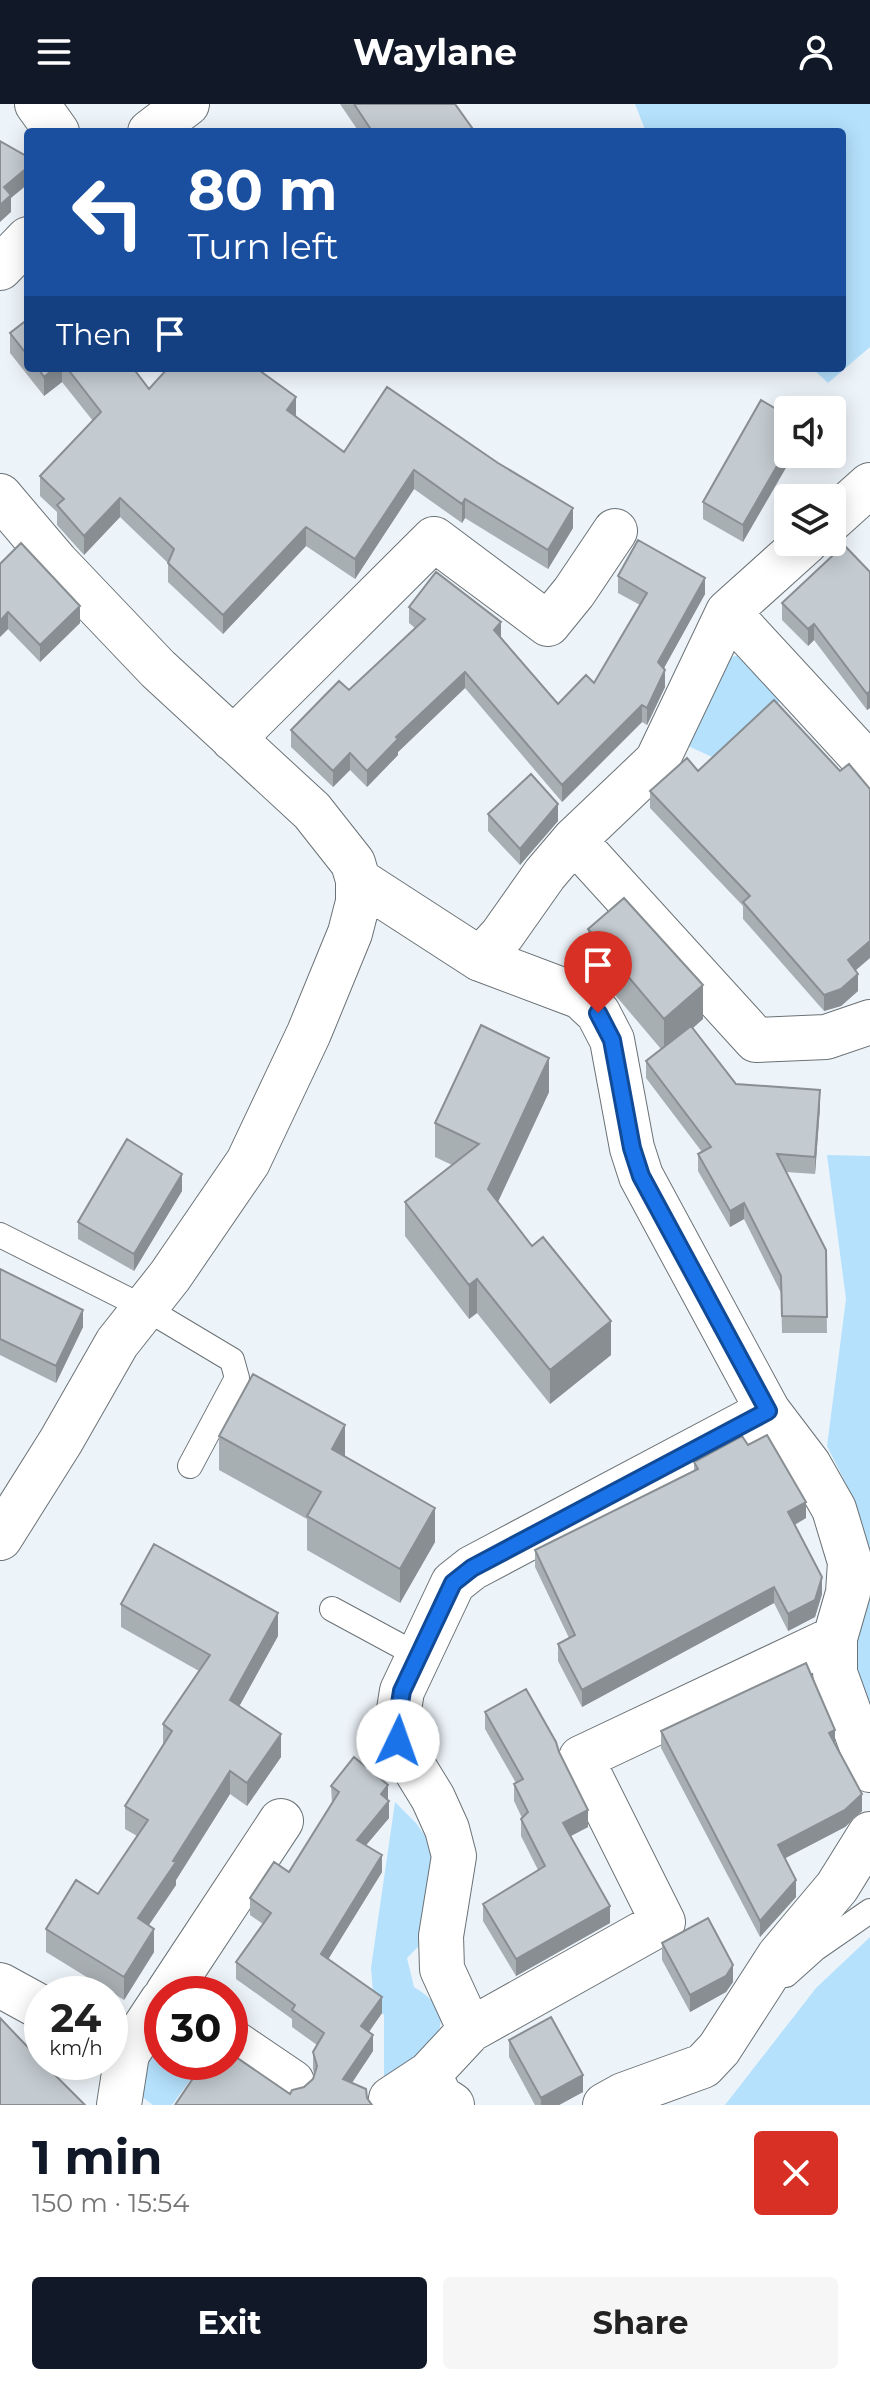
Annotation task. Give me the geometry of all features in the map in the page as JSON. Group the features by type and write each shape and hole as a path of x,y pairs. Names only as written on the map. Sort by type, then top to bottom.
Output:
{"street":[{"path":"37,104 54,128"},
{"path":"155,128 187,104"},
{"path":"0,268 24,243"},
{"path":"846,506 870,485"},
{"path":"0,496 56,562 158,669 312,811 353,863 358,880 358,902 350,933 309,1033 248,1162 117,1343 61,1441 0,1538"},
{"path":"233,739 434,539 548,624 615,531"},
{"path":"480,959 574,840 657,761 728,612 790,556"},
{"path":"728,612 870,766"},
{"path":"574,840 756,1040 826,1037 870,1022"},
{"path":"358,880 480,959 581,997 598,1013 612,1040 632,1148 641,1176 768,1411 809,1465 834,1509 850,1562 848,1593 835,1638 835,1673 870,1770"},
{"path":"470,2030 442,1969 441,1936 454,1856 451,1842 433,1798 398,1741 397,1722 402,1691 453,1583 472,1568 768,1411"},
{"path":"390,2105 391,2099 441,2090 470,2030 663,1922 581,1758 835,1638"},
{"path":"179,1976 281,1821"},
{"path":"605,2105 623,2095 703,2066 719,2049 779,1956 837,1887 870,1834"},
{"path":"0,1985 24,1998"},
{"path":"128,2038 144,2021"},
{"path":"248,2052 292,2082"},
{"path":"119,2080 119,2105"}],"lane":[{"path":"0,1235 145,1308 232,1360 237,1378 190,1466"},
{"path":"332,1609 419,1656"},
{"path":"740,2017 815,1949 870,1911"}],"shaded area":[{"path":"635,104 870,104 870,347 846,368 846,128 644,128"},
{"path":"816,372 841,372 828,383"},
{"path":"745,653 784,698 712,757 686,745 719,661"},
{"path":"827,1155 870,1156 870,1570 853,1498 827,1446 846,1299"},
{"path":"870,1593 870,1710 854,1668 857,1635"},
{"path":"395,1802 416,1823 435,1850 424,1941 407,1958 414,1987 431,2000 440,2013 440,2026 425,2049 384,2080 384,2015 374,2004 371,1968"},
{"path":"870,1937 870,2105 725,2105 816,1988"},
{"path":"144,2065 144,2080 190,2080 172,2105 153,2105 134,2091"}],"building":[{"path":"354,104 455,104 472,128 370,128"},
{"path":"0,141 24,155 24,170 4,187 11,195 0,205"},
{"path":"24,322 24,351 10,333"},
{"path":"70,372 136,372 149,389 164,372 262,372 296,397 287,410 344,452 387,387 498,463 573,508 548,550 465,499 462,504 414,470 355,559 306,527 223,615 168,563 174,549 120,498 84,536 57,505 64,499 40,476 101,412"},
{"path":"761,400 774,408 776,468 743,525 703,502"},
{"path":"638,540 705,578 658,662 665,670 647,708 642,705 562,785 465,672 396,737 398,739 367,771 350,753 333,771 291,730 339,681 349,690 425,619 409,607 436,572 501,622 494,630 558,704 586,675 594,683 647,593 618,576"},
{"path":"21,543 80,606 40,645 8,612 0,621 0,564"},
{"path":"846,547 870,572 870,691 867,694 814,624 808,629 782,603 832,556 846,556"},
{"path":"774,700 840,771 849,764 870,789 870,941 848,960 858,974 841,989 824,995 743,902 750,896 650,791 687,758 698,771"},
{"path":"531,774 558,804 520,849 488,814"},
{"path":"624,898 703,985 664,1019 588,929"},
{"path":"481,1025 549,1058 488,1189 532,1246 543,1237 611,1321 550,1370 477,1279 469,1285 405,1202 479,1144 435,1123"},
{"path":"691,1026 736,1084 820,1090 815,1157 777,1154 826,1250 827,1317 782,1316 781,1276 744,1203 730,1211 698,1154 711,1147 646,1061"},
{"path":"127,1139 182,1174 134,1254 78,1222"},
{"path":"0,1269 83,1310 56,1366 0,1339"},
{"path":"253,1374 345,1425 332,1449 435,1508 400,1569 307,1516 321,1492 219,1436"},
{"path":"767,1435 806,1502 788,1512 822,1577 815,1600 788,1614 774,1587 582,1690 558,1644 575,1635 535,1550 698,1469 694,1462 742,1436 748,1445"},
{"path":"154,1544 278,1613 230,1700 281,1734 247,1783 230,1771 173,1861 176,1862 138,1918 154,1929 125,1976 46,1929 76,1880 98,1894 148,1820 125,1806 172,1731 163,1724 210,1655 121,1604"},
{"path":"806,1663 835,1730 829,1733 862,1794 845,1810 778,1845 796,1880 760,1921 661,1731"},
{"path":"526,1689 556,1742 588,1810 563,1823 610,1906 516,1959 483,1904 545,1866 521,1819 528,1812 514,1784 523,1779 485,1712"},
{"path":"354,1757 388,1785 381,1794 389,1801 357,1840 382,1855 321,1954 382,1997 361,2026 373,2035 343,2079 366,2089 372,2105 175,2105 192,2080 248,2080 248,2065 290,2094 313,2079 317,2066 313,2052 324,2033 292,2010 295,2005 236,1962 271,1913 250,1898 274,1862 289,1872 339,1792 331,1786"},
{"path":"708,1918 733,1965 726,1976 690,1995 662,1943"},
{"path":"551,2017 583,2075 541,2098 509,2040"},
{"path":"0,2018 24,2043 24,2080 60,2080 85,2105 0,2105"}],"route":[{"path":"398,1741 397,1722 402,1691 453,1583 472,1568 768,1411 641,1176 632,1148 612,1040 598,1013"}]}
